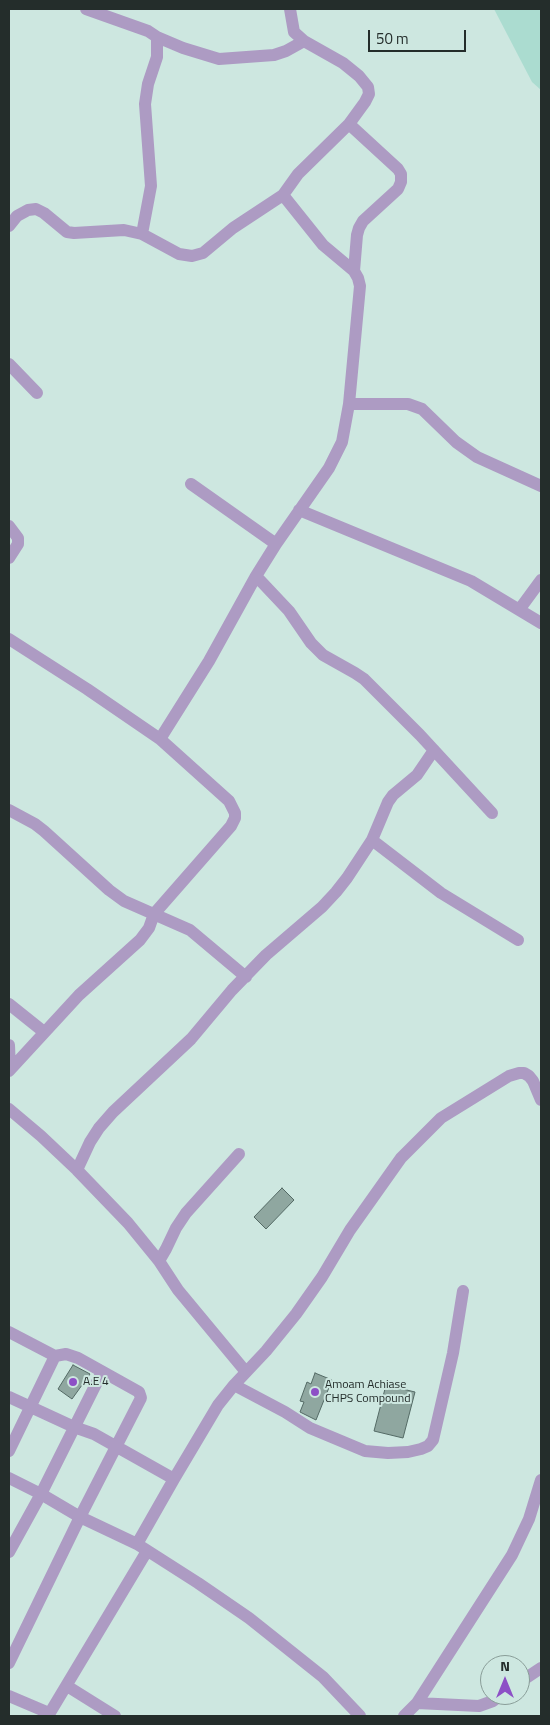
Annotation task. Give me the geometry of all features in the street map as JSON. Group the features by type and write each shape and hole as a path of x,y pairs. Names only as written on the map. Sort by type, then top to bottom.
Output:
{"street":[{"path":"86,9 148,31 183,48 219,59 274,55 304,41"},
{"path":"9,226 17,216 28,210 36,209 44,213 67,232 124,230 142,234 179,254 192,256 203,254 233,228 283,195 298,174 349,124 366,102 369,94 368,87 359,76 343,63 304,41 294,32 290,9"},
{"path":"142,234 151,186 146,99 148,84 157,57 158,37"},
{"path":"349,124 398,168 401,174 401,182 398,189 363,221 359,228 354,271"},
{"path":"160,739 209,661 256,576 329,468 342,442 349,404 360,286 354,271 323,245 283,195"},
{"path":"9,364 37,393"},
{"path":"349,404 408,404 422,409 456,442 477,457 541,486"},
{"path":"191,484 276,544"},
{"path":"299,510 470,581 541,623"},
{"path":"9,526 18,538 18,544 9,558"},
{"path":"256,576 279,600 311,644 323,655 364,679 434,750 492,813"},
{"path":"519,610 541,580"},
{"path":"9,639 87,688 160,739 229,801 235,813 231,826 154,914 149,928 140,940 79,995 9,1070"},
{"path":"77,1170 90,1142 113,1112 191,1039 232,990 266,955 322,907 336,892 372,840 388,802 393,795 417,775 434,750"},
{"path":"9,810 44,831 109,890 124,901 190,930 246,977"},
{"path":"372,840 441,892 518,940"},
{"path":"9,1004 44,1032"},
{"path":"9,1045 9,1070"},
{"path":"9,1696 48,1715 142,1548 174,1479 218,1405 266,1351 308,1296 350,1230 401,1158 441,1118 508,1076 524,1073 529,1076 541,1100"},
{"path":"9,1109 42,1136 128,1223 159,1261 178,1290 246,1372"},
{"path":"159,1261 186,1213 239,1154"},
{"path":"234,1385 285,1412 310,1428 365,1451 398,1452 421,1449 428,1446 433,1440 463,1291"},
{"path":"9,1332 54,1356 66,1354 78,1358 139,1392 141,1398 80,1517 9,1663"},
{"path":"9,1451 54,1356"},
{"path":"9,1552 41,1494 102,1372"},
{"path":"9,1397 74,1427 94,1434 174,1479"},
{"path":"9,1478 142,1548 250,1618 323,1678 360,1716"},
{"path":"404,1716 417,1703 512,1555 538,1507 541,1480"},
{"path":"530,1675 541,1668"},
{"path":"66,1686 115,1716"},
{"path":"417,1703 482,1705"}],"green space":[{"path":"494,9 541,9 541,90 532,82"}],"building":[{"path":"282,1188 294,1200 266,1229 254,1217"},
{"name":"A.E 4","path":"73,1365 90,1374 72,1399 58,1389"},
{"name":"Amoam Achiase CHPS Compound","path":"315,1373 332,1380 316,1420 300,1412 304,1402 300,1401 307,1382 311,1384"},
{"path":"386,1385 415,1392 403,1438 374,1431"}],"place":[{"name":"A.E 4","path":"73,1382"},
{"name":"Amoam Achiase CHPS Compound","path":"315,1392"}]}
